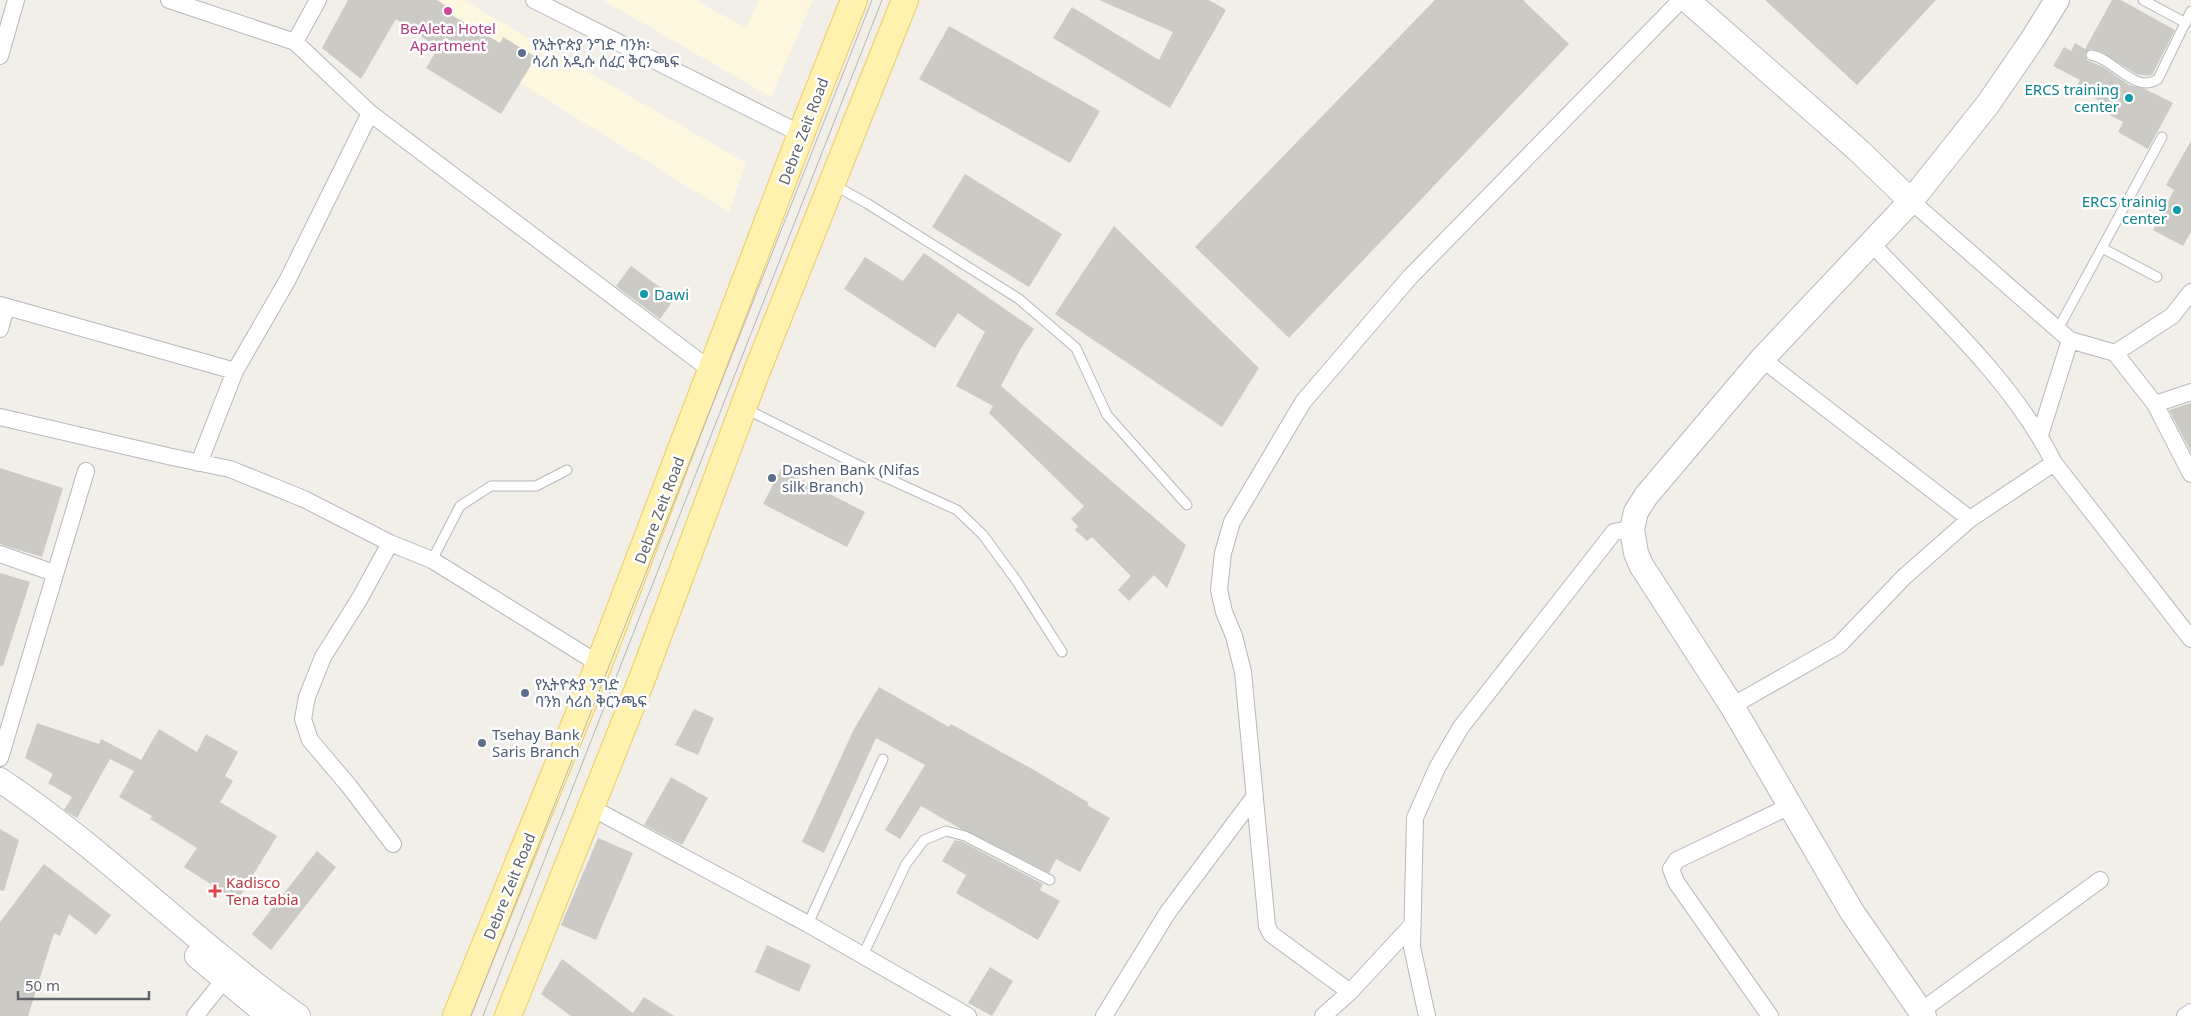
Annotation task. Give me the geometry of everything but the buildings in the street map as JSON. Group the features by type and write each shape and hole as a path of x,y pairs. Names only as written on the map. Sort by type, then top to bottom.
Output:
{"main road":[{"name":"Debre Zeit Road","path":"456,1016 599,664 854,0"},
{"path":"508,1016 592,808 744,408 905,0"}],"street":[{"path":"0,56 16,0"},
{"path":"169,0 295,42 370,113 712,371"},
{"path":"295,42 318,0"},
{"path":"534,0 801,134"},
{"path":"1350,992 1271,934 1267,926 1243,672 1219,590 1223,553 1232,522 1303,402 1363,329 1417,270 1681,0"},
{"path":"1687,0 1858,150 1911,201 2064,334 2115,353 2155,404 2191,474"},
{"path":"2057,0 1988,104 1911,201 1870,242 1762,358 1651,490 1636,512 1632,529 1636,553 1641,565 1732,706 1852,912 1923,1014 2100,880"},
{"path":"199,463 235,371 287,281 370,113"},
{"path":"1870,242 2004,384 2040,434 2054,463 2191,639"},
{"path":"2115,353 2172,316 2191,292"},
{"path":"0,329 3,306 235,371"},
{"path":"2040,434 2064,334"},
{"path":"1762,358 1970,519"},
{"path":"2155,404 2191,392"},
{"path":"0,417 199,463 230,468 296,496 390,542 432,560 599,664"},
{"path":"1732,706 1839,644 1904,578 1970,519 2054,463"},
{"path":"0,758 86,471"},
{"path":"1428,1016 1412,947 1415,818 1438,768 1461,728 1614,532 1632,529"},
{"path":"390,542 360,598 323,657 307,697 303,719 310,740 349,786 392,844"},
{"path":"0,554 54,573"},
{"path":"0,780 65,828 209,956 224,980 269,1016"},
{"path":"1104,1016 1168,912 1255,796"},
{"path":"0,799 56,838 209,956 298,1016"},
{"path":"1770,1016 1676,882 1671,869 1677,860 1790,806"},
{"path":"592,808 808,924 968,1016"},
{"path":"1323,1016 1350,992 1413,924"},
{"path":"195,1016 224,980"},
{"path":"2186,1016 2191,1012"}],"lane":[{"path":"2143,0 2186,22"},
{"path":"2090,55 2100,56 2140,83 2151,84 2158,79 2191,11"},
{"path":"2064,334 2102,248 2162,137"},
{"path":"832,184 868,204 1019,299 1076,348 1108,415 1187,505"},
{"path":"2102,248 2157,277"},
{"path":"744,408 854,463 957,510 983,535 1016,580 1062,652"},
{"path":"432,560 460,506 491,486 536,486 567,470"},
{"path":"808,924 883,759"},
{"path":"863,955 906,864 924,840 946,831 965,836 1050,880"}],"shaded area":[{"path":"375,0 463,0 746,163 729,212 395,6"},
{"path":"603,0 695,0 746,28 759,0 813,0 771,97"}],"tram line":[{"path":"471,1016 872,0"},
{"path":"483,1016 882,0"}],"place":[{"name":"BeAleta Hotel Apartment","path":"448,11"},
{"name":"የኢትዮጵያ ንግድ ባንክ፡ ሳሪስ አዲሱ ሰፈር ቅርንጫፍ","path":"522,53"},
{"name":"ERCS training center","path":"2129,98"},
{"name":"ERCS trainig center","path":"2177,210"},
{"name":"Dawi","path":"644,294"},
{"name":"Dashen Bank (Nifas silk Branch)","path":"772,478"},
{"name":"የኢትዮጵያ ንግድ ባንክ ሳሪስ ቅርንጫፍ","path":"525,693"},
{"name":"Tsehay Bank Saris Branch","path":"482,743"},
{"name":"Kadisco Tena tabia","path":"215,891"}]}
